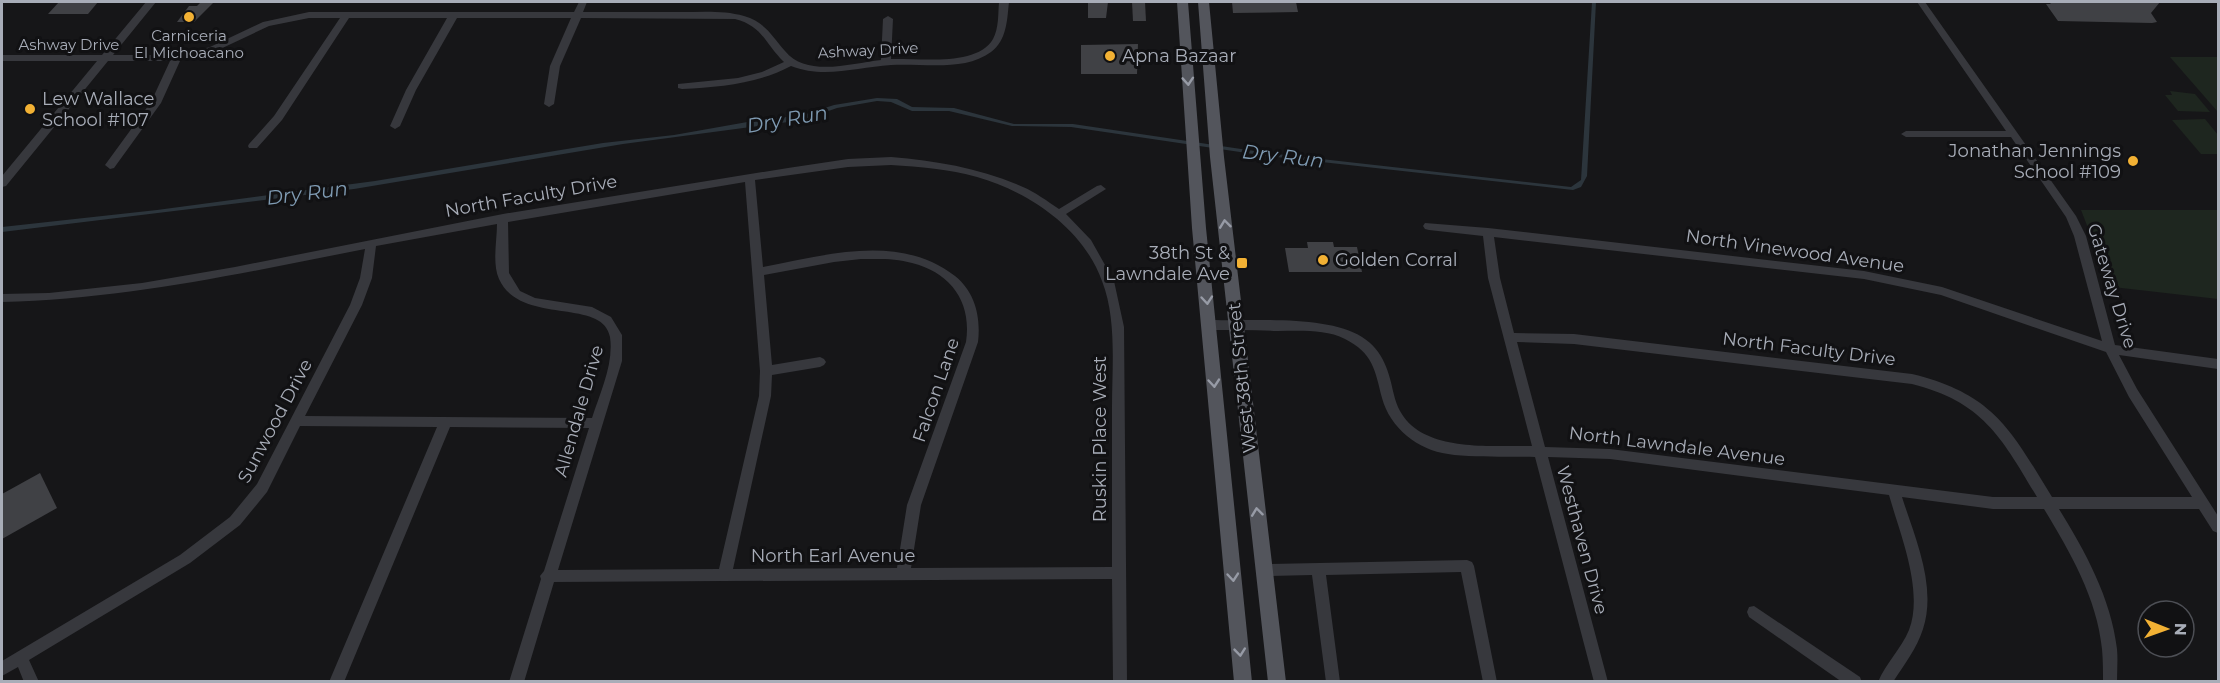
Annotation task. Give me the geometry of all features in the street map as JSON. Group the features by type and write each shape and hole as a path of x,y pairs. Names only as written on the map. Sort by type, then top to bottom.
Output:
{"main road":[{"name":"West 38th Street","path":"1182,2 1191,132 1243,681"},
{"name":"West 38th Street","path":"1203,2 1217,156 1277,681"}],"street":[{"path":"2,183 151,2"},
{"path":"549,104 555,66 583,2"},
{"name":"Ashway Drive","path":"2,58 176,58 213,49 253,29 279,20 305,15 732,16 752,22 762,29 782,55 791,62 809,68 825,69 886,62 953,61 981,54 998,39 1001,32 1004,2"},
{"name":"Gateway Drive","path":"1921,2 2065,206 2080,236 2110,349 2133,393 2218,527"},
{"path":"253,147 278,118 347,14"},
{"path":"395,126 411,90 454,14"},
{"path":"886,62 888,19"},
{"path":"110,165 156,104 176,58"},
{"path":"682,86 750,80 769,74 791,62"},
{"path":"1906,134 2015,134"},
{"name":"North Faculty Drive","path":"2,298 75,297 129,291 503,218 868,161 933,163 971,171 1006,183 1036,198 1058,214"},
{"path":"725,574 764,404 766,371 750,178"},
{"path":"1058,214 1101,189"},
{"name":"Ruskin Place West","path":"1058,214 1080,236 1096,258 1116,308 1120,681"},
{"name":"Allendale Drive","path":"503,218 503,273 513,291 533,303 577,307 594,312 604,319 615,334 617,349 616,361 516,681"},
{"name":"North Vinewood Avenue","path":"1429,226 1864,275 1942,291 2110,349 2218,364"},
{"name":"Westhaven Drive","path":"1488,232 1491,268 1601,681"},
{"name":"Sunwood Drive","path":"2,669 185,559 220,534 243,512 262,488 361,294 371,244"},
{"name":"Falcon Lane","path":"758,272 868,254 898,255 926,262 941,270 962,289 970,302 974,321 972,342 914,505 903,573"},
{"name":"North Lawndale Avenue","path":"1209,325 1323,327 1343,332 1357,339 1372,352 1380,364 1389,402 1400,421 1410,432 1431,444 1460,450 1610,454 1993,503 2203,503"},
{"name":"North Faculty Drive","path":"1510,337 1574,339 1929,383 1969,402 1998,425 2012,442 2089,578 2106,626 2111,658 2110,681"},
{"path":"766,371 820,362"},
{"path":"297,420 596,423"},
{"path":"336,681 446,422"},
{"path":"1885,681 1915,631 1920,607 1918,582 1894,491"},
{"path":"1264,570 1467,566 1490,681"},
{"path":"1318,570 1333,681"},
{"name":"North Earl Avenue","path":"548,576 1120,573"},
{"path":"1754,612 1855,681"},
{"path":"21,658 32,681"}],"shaded area":[{"path":"2170,57 2218,57 2218,112"},
{"path":"2170,91 2195,94 2210,112 2178,111 2165,95 2172,95"},
{"path":"2205,119 2218,135 2218,154 2201,154 2172,120"},
{"path":"2081,210 2218,210 2218,299 2104,286 2095,246"}],"water":[{"name":"Dry Run","path":"1592,2 1596,2 1587,176 1581,187 1573,190 1267,156 1071,127 1012,126 949,111 912,111 891,102 877,101 837,108 803,120 623,144 354,189 2,232 2,227 157,210 375,181 603,143 674,135 803,115 834,105 877,98 897,99 912,107 954,108 1014,124 1073,124 1268,153 1571,187 1581,180"}],"building":[{"path":"59,2 98,2 88,14 48,14"},
{"name":"Carniceria El Michoacano","path":"201,2 214,2 194,22 177,22 189,6 197,6"},
{"path":"1088,2 1108,2 1106,18 1088,18"},
{"path":"1132,2 1145,2 1146,21 1133,21"},
{"path":"1232,2 1296,2 1298,12 1233,13"},
{"path":"2049,2 2160,2 2151,13 2157,22 2152,23 2058,21 2046,4 2051,4"},
{"name":"Apna Bazaar","path":"1138,44 1137,74 1081,74 1081,45"},
{"name":"Golden Corral","path":"1307,242 1333,242 1334,247 1357,247 1362,272 1289,272 1285,248 1308,248"},
{"path":"40,473 57,508 2,539 2,494"}],"place":[{"name":"Carniceria El Michoacano","path":"189,17"},
{"name":"Apna Bazaar","path":"1110,56"},
{"name":"Lew Wallace School #107","path":"30,109"},
{"name":"Jonathan Jennings School #109","path":"2133,161"},
{"name":"Golden Corral","path":"1323,260"},
{"name":"38th St & Lawndale Ave","path":"1242,263"}]}
